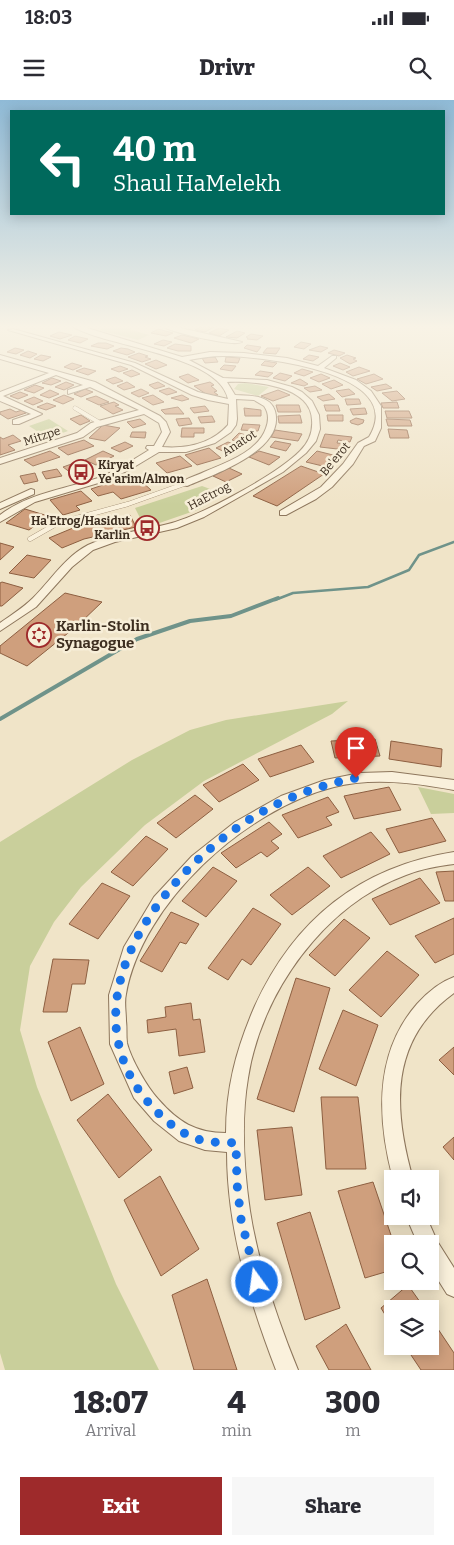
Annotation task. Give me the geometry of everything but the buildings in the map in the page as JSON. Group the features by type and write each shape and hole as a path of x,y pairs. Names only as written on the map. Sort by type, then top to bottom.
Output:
{"street":[{"path":"0,397 24,386"},
{"path":"71,392 86,386"},
{"path":"0,519 12,510 32,500 114,474 153,448 166,432 162,422 145,410 97,386"},
{"path":"183,386 204,397 232,399"},
{"path":"0,506 25,494 100,474 153,448 188,450 216,439 234,424 232,399 227,386"},
{"name":"HaEtrog","path":"0,628 35,602 82,552 105,542 158,531 206,513 292,462 311,442 316,433 317,421 311,404 305,398 288,388 280,386"},
{"name":"Be'erot","path":"283,513 324,490 358,452 362,444 373,437 378,427 377,406 366,391 359,386"},
{"path":"0,397 38,414 16,422"},
{"name":"Anatot","path":"184,484 245,455 257,447 268,435 272,416 267,404 255,398 232,399"},
{"name":"Mitzpe","path":"0,461 69,439 100,423 145,410"},
{"path":"236,1143 204,1141 166,1120 146,1100 130,1077 122,1054 116,1003 121,975 128,954 144,924 163,896 204,854 242,824 283,801 330,783 356,778 409,779 454,785"},
{"path":"287,1370 271,1331 241,1219 237,1184 234,1115 244,1056 268,994 286,962 297,947 322,921 351,897 376,881 412,865 454,858"},
{"path":"400,1170 391,1108 392,1077 398,1049 407,1028 419,1011 433,998 454,984"},
{"path":"439,1263 454,1287"}],"lane":[{"path":"75,408 100,423"},
{"path":"30,539 58,523 128,504 184,484"}],"green space":[{"path":"236,386 269,387 258,396 234,389"},
{"path":"49,419 68,431 48,438 29,426"},
{"path":"202,486 224,494 197,510 145,528 135,508"},
{"path":"348,701 332,714 204,781 145,825 81,887 54,922 30,966 20,1030 37,1087 116,1284 159,1370 5,1370 0,1353 0,842 132,760 190,730 226,720"},
{"path":"418,787 454,794 454,813 431,814"}],"waterway":[{"path":"275,600 293,593 368,587 409,570 419,555 454,542"},
{"path":"0,719 137,639 190,621 231,616 278,598"}],"place":[{"name":"Kiryat Ye'arim/Almon","path":"81,472"},
{"name":"Ha'Etrog/Hasidut Karlin","path":"147,528"},
{"name":"Karlin-Stolin Synagogue","path":"39,635"}],"route":[{"path":"257,1282 241,1219 237,1184 236,1143 204,1141 166,1120 146,1100 130,1077 122,1054 118,1030 116,1003 121,975 128,954 144,924 163,896 204,854 242,824 283,801 330,783 356,778"}]}
